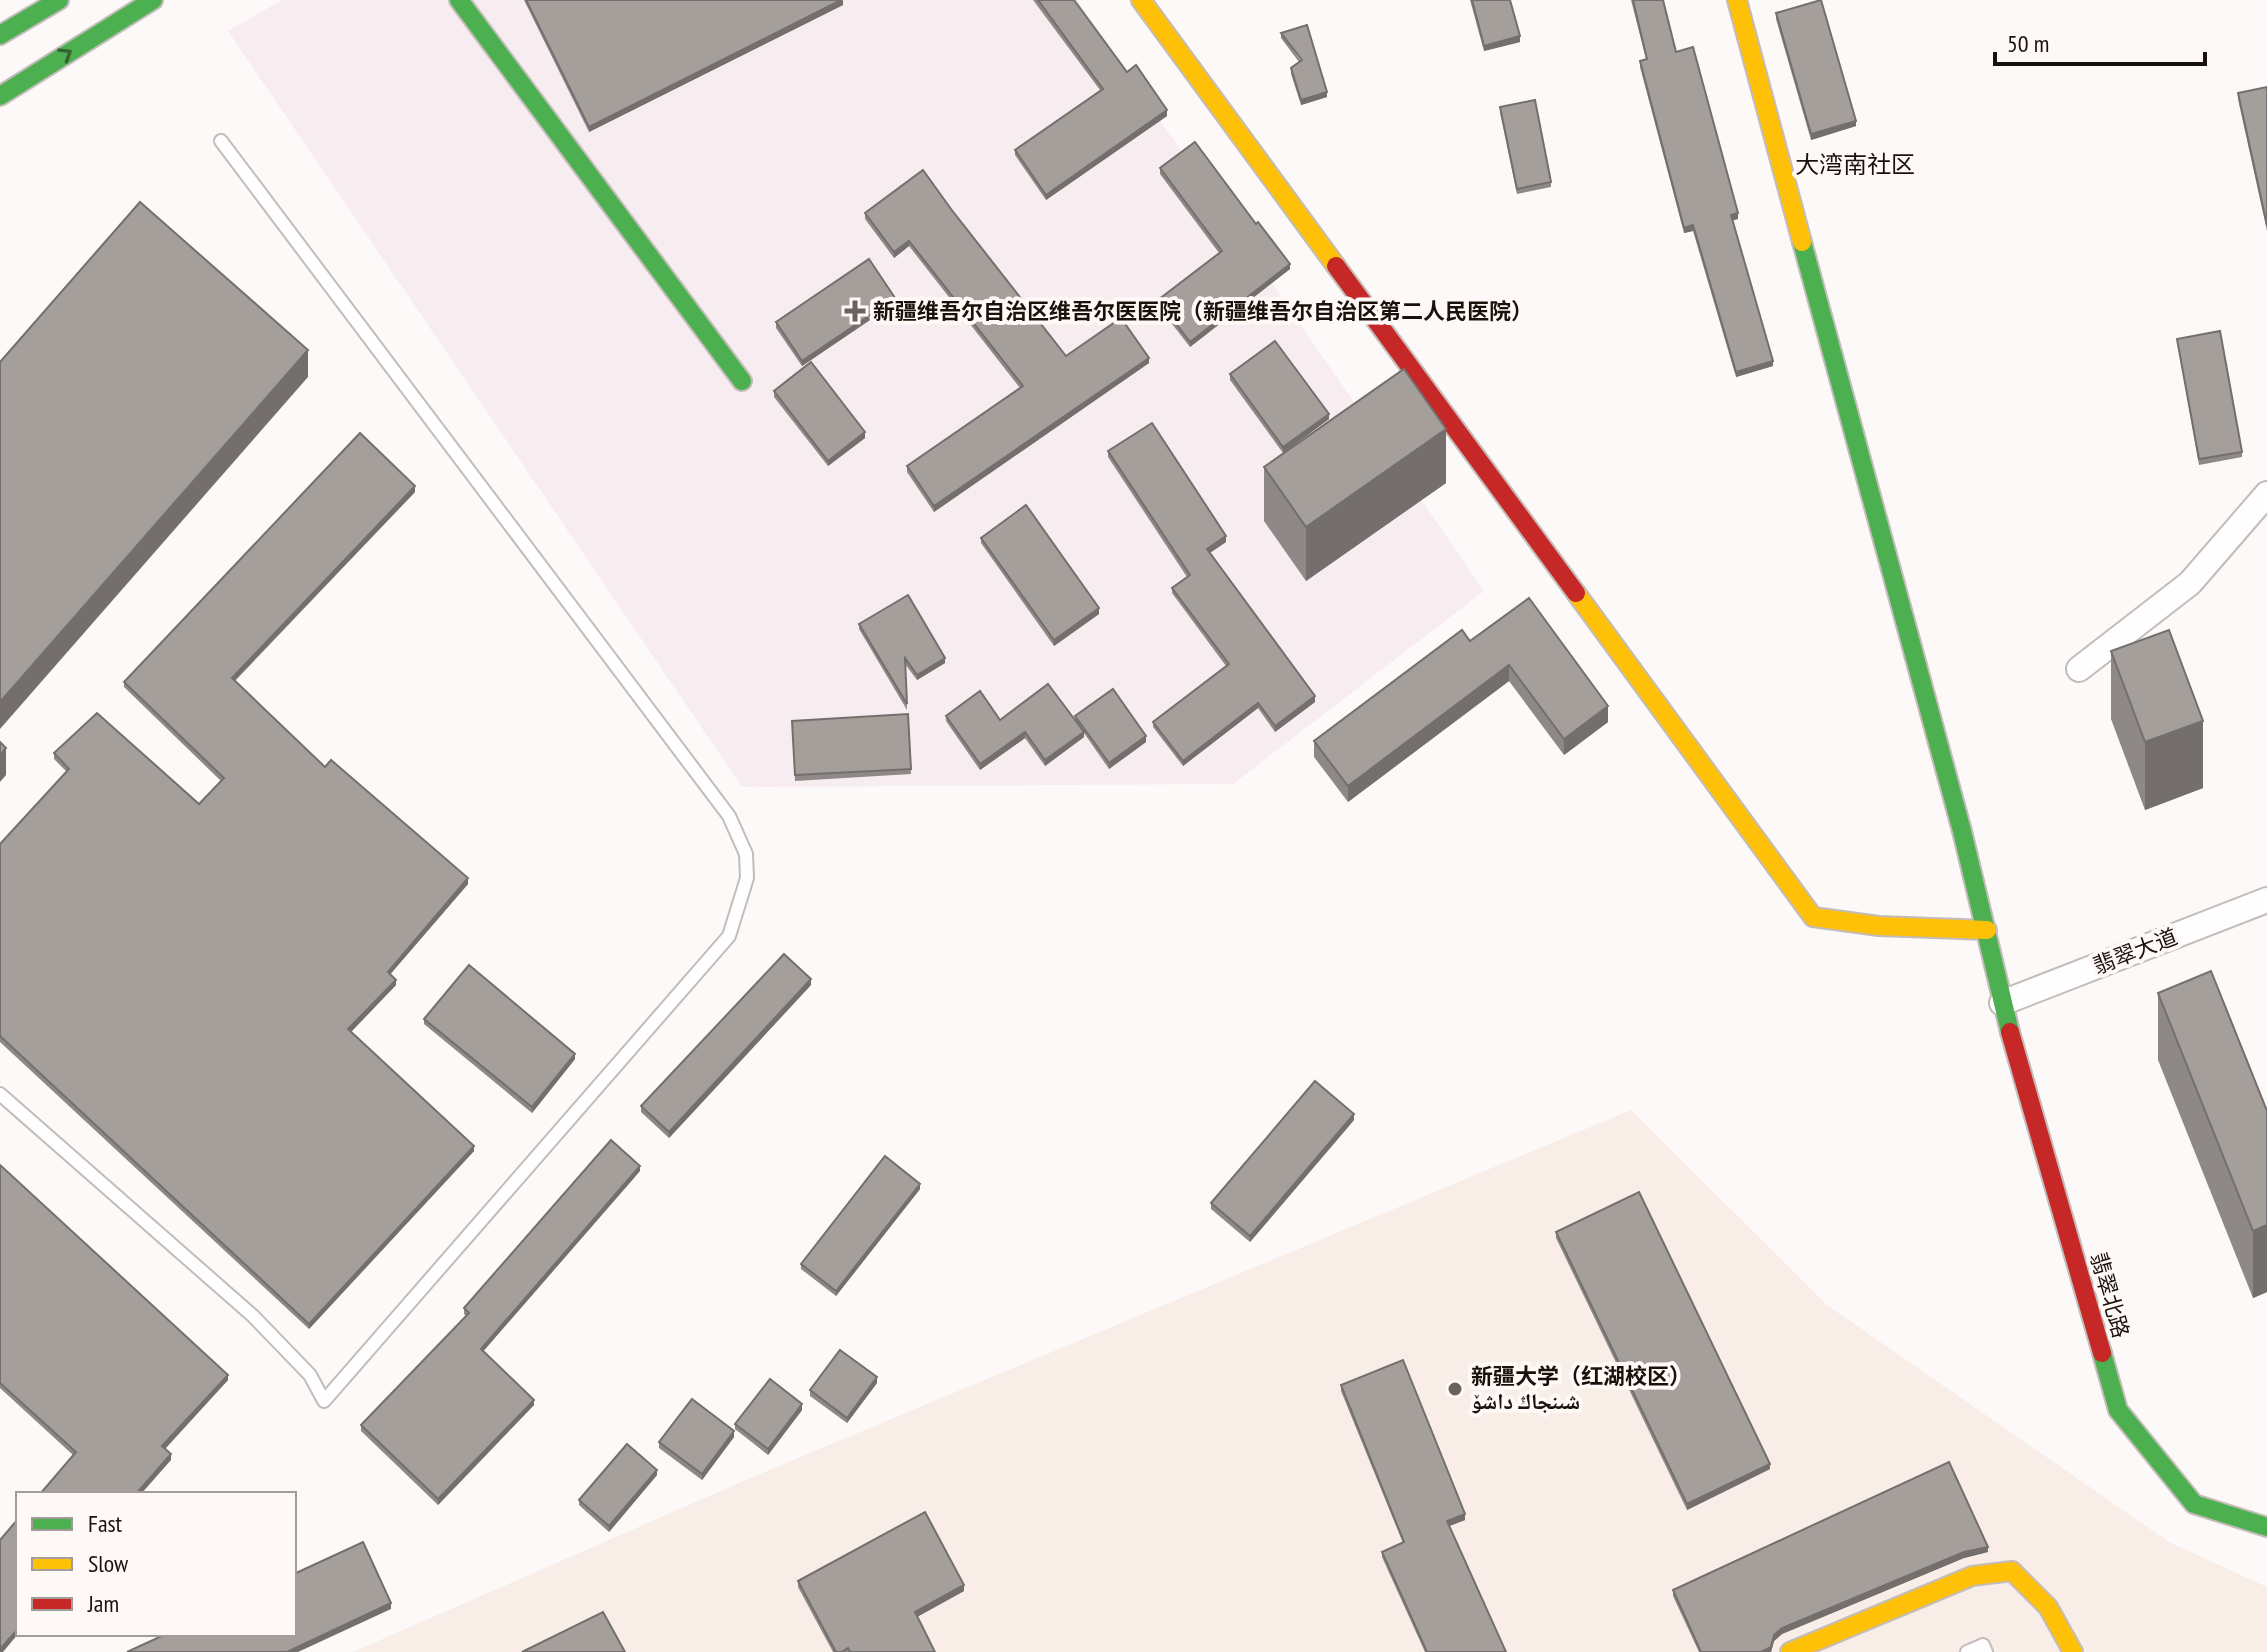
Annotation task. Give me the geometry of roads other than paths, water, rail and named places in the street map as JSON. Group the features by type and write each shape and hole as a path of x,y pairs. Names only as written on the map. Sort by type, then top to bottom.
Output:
{"street":[{"path":"0,35 59,0"},
{"path":"0,96 153,0"},
{"path":"459,0 742,381"},
{"path":"1141,0 1813,917 1879,926 1987,930"},
{"name":"翡翠北路","path":"1737,0 1987,930 2002,1003 2118,1410 2194,1504 2267,1527"},
{"path":"2079,669 2190,583 2267,494"},
{"name":"翡翠大道","path":"2002,1003 2267,900"},
{"path":"1790,1652 1972,1576 2012,1571 2048,1607 2073,1652"}],"lane":[{"path":"0,1094 253,1316 310,1375 324,1401 729,936 747,878 746,854 729,816 221,141"},
{"path":"1967,1652 1983,1645 1986,1652"}],"place":[{"name":"新疆维吾尔自治区维吾尔医医院（新疆维吾尔自治区第二人民医院）","path":"855,311"},
{"name":"新疆大学（红湖校区） شىنجاڭ داشۆ","path":"1455,1389"}],"district":[{"name":"大湾南社区","path":"1855,164"}]}
